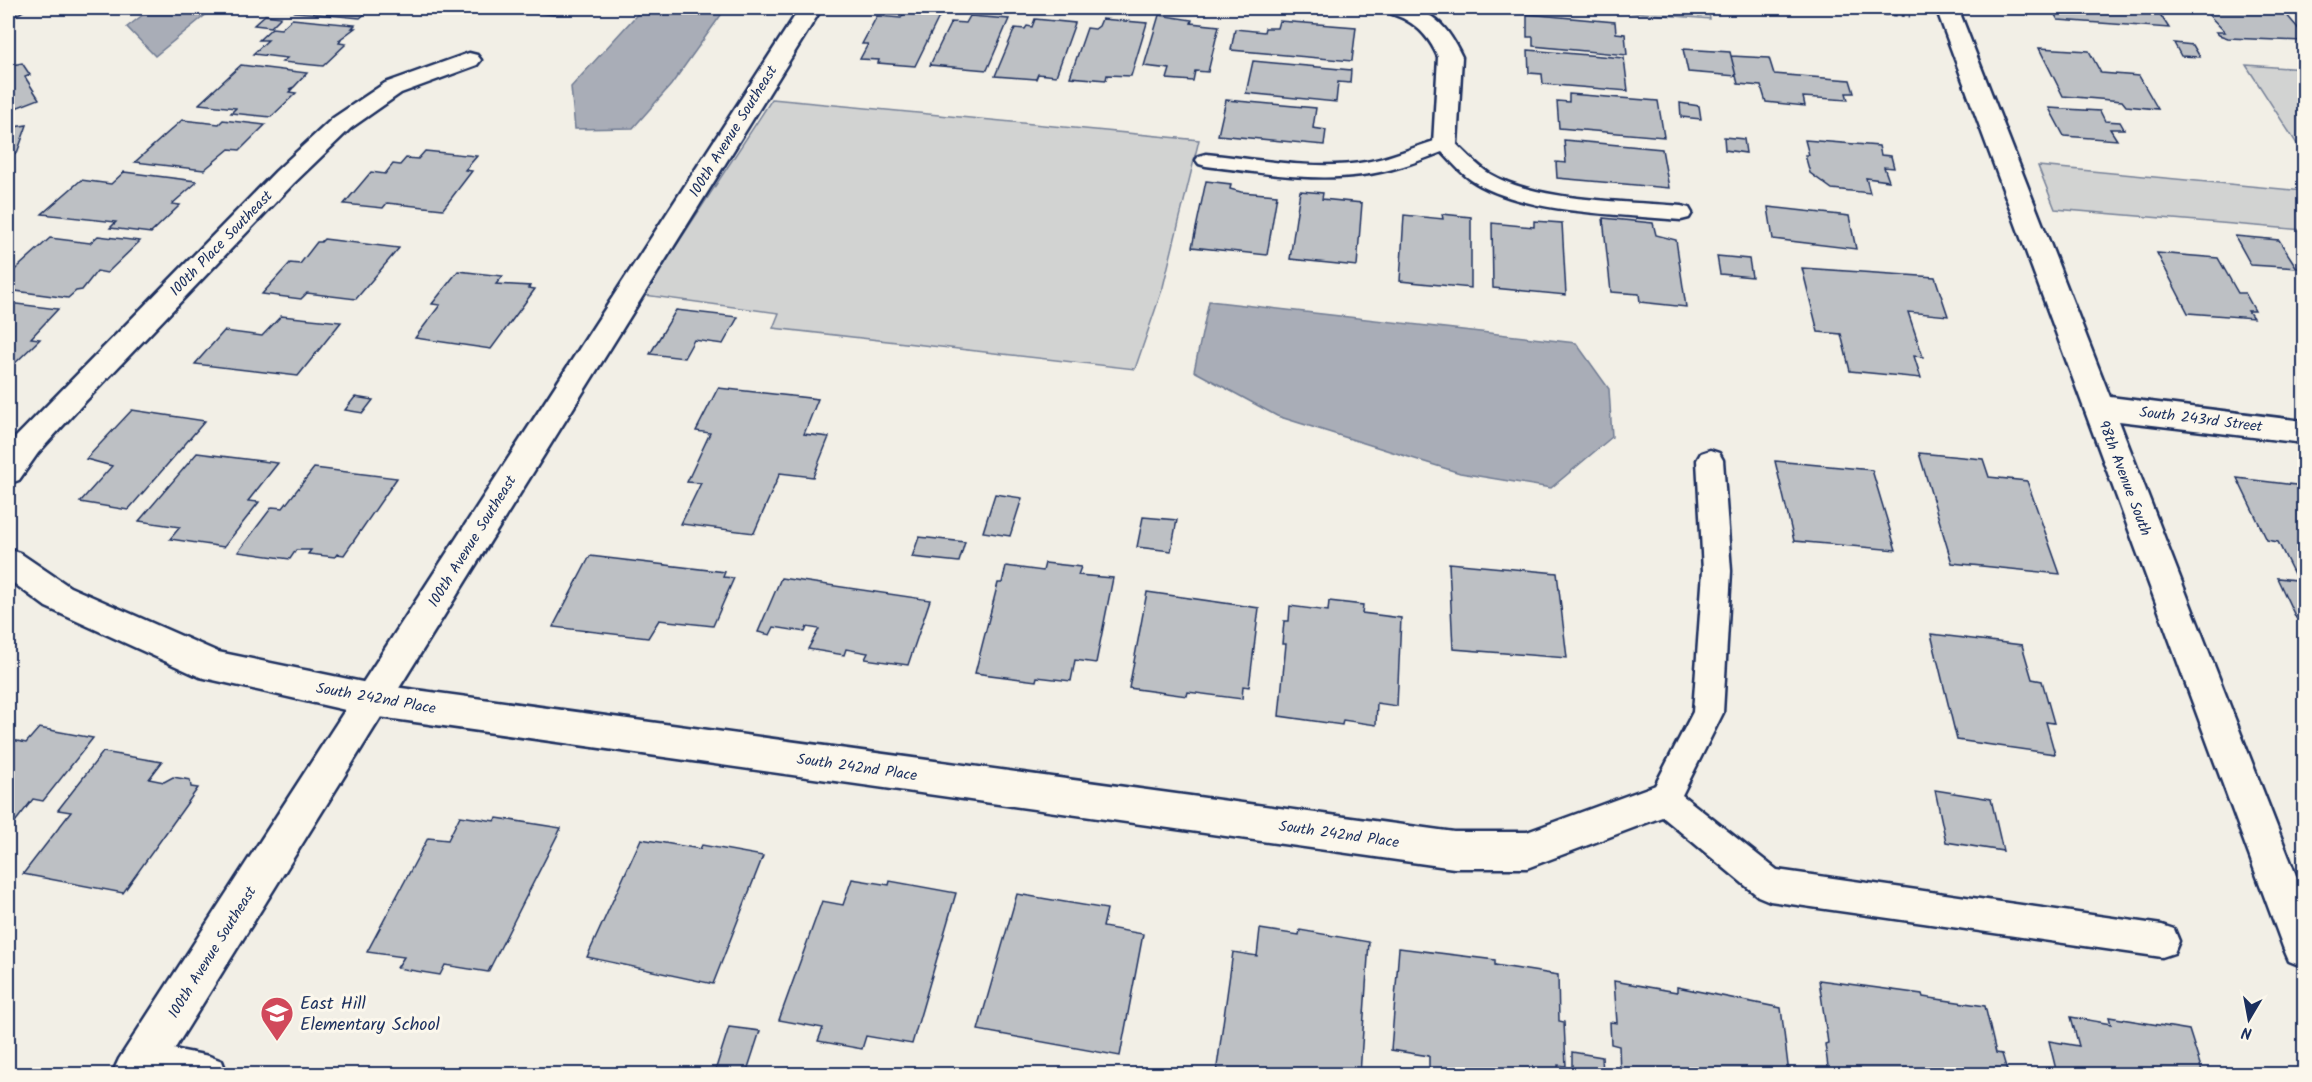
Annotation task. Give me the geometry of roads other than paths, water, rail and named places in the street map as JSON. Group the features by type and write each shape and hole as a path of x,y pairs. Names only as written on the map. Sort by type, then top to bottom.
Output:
{"street":[{"name":"100th Avenue Southeast","path":"138,1068 811,8"},
{"path":"1395,8 1419,18 1434,31 1445,45 1450,57 1445,144"},
{"name":"98th Avenue South","path":"1949,14 2304,947"},
{"name":"100th Place Southeast","path":"8,472 27,445 54,414 272,191 342,123 393,88 469,60"},
{"name":"South 243rd Street","path":"2098,407 2304,432"},
{"name":"South 242nd Place","path":"8,562 58,597 213,666 372,700 1454,850 1527,850 1664,799"}],"lane":[{"path":"1206,160 1324,170 1353,170 1384,165 1445,144 1483,179 1516,192 1542,198 1681,213"},
{"path":"1710,460 1717,571 1708,713 1664,799 1770,885 2162,940"},
{"path":"138,1068 209,1074"}],"place":[{"name":"East Hill Elementary School","path":"277,1042"}]}
